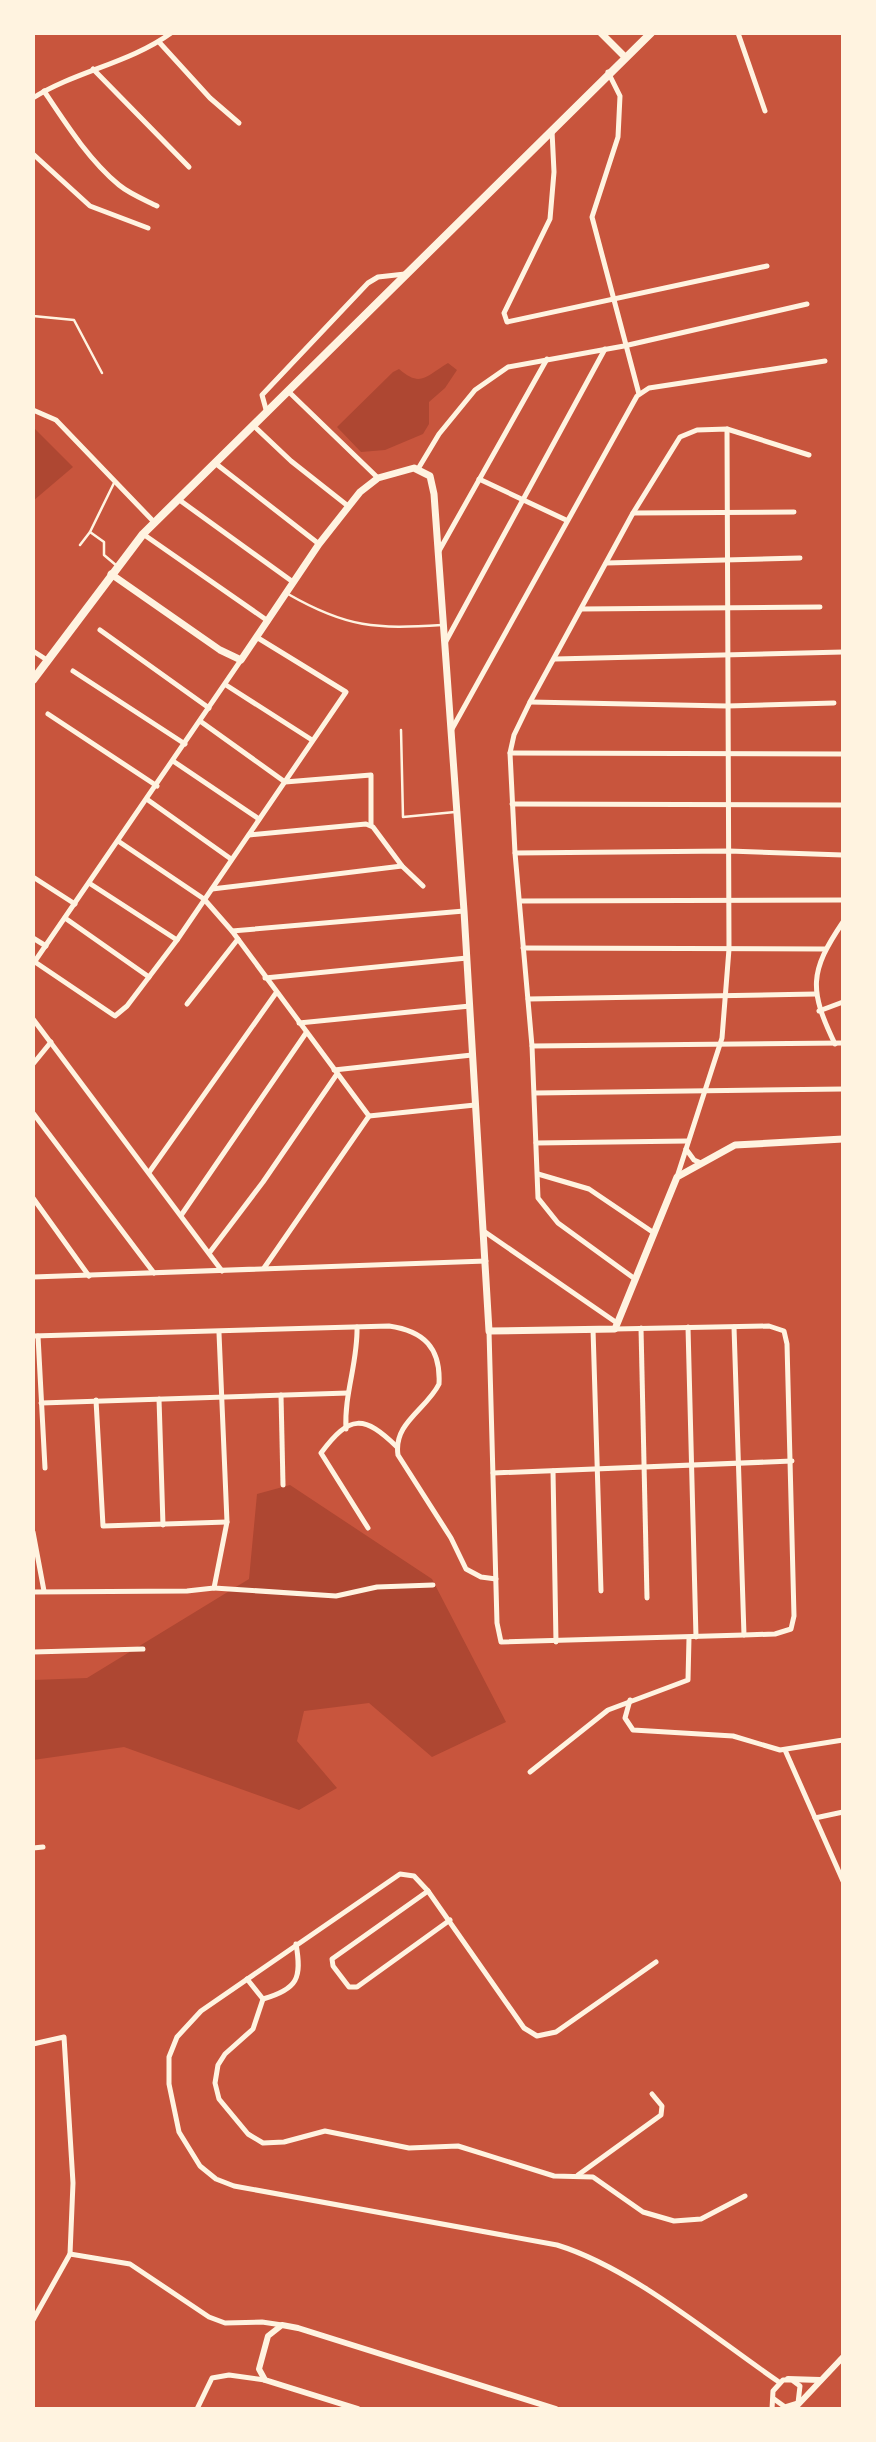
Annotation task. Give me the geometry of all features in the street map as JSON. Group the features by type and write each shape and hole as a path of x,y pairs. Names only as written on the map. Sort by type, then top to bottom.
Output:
{"main road":[{"path":"601,33 625,57"},
{"path":"33,680 143,534 289,392 608,72 651,33"},
{"path":"114,570 220,650 241,660 319,544 368,484 378,478 418,469 425,472 432,483 464,911 489,1331 616,1326 677,1177 745,1143 843,1139"}],"street":[{"path":"33,98 93,69 159,42 171,33"},
{"path":"738,33 765,110"},
{"path":"159,42 210,98 239,123"},
{"path":"93,69 189,167"},
{"path":"608,72 620,96 618,137 592,217 624,346 639,394"},
{"path":"44,91 68,126 109,176 120,186 157,206"},
{"path":"552,130 554,172 550,219 504,313 505,320 511,323 767,266"},
{"path":"33,154 90,206 148,228"},
{"path":"267,413 262,395 368,283 378,277 405,274"},
{"path":"418,469 447,423 483,382 516,364 624,346 807,304"},
{"path":"443,645 605,349"},
{"path":"439,551 547,359"},
{"path":"450,732 566,520 639,394 649,388 825,361"},
{"path":"289,392 378,478"},
{"path":"33,410 56,420 114,483 155,522"},
{"path":"254,426 291,461 348,506"},
{"path":"635,1279 574,1236 548,1213 538,1198 535,1093 515,853 510,753 514,735 530,702 633,513 680,437 697,430 727,429 809,454"},
{"path":"677,1177 721,1045 727,995 727,429"},
{"path":"215,463 319,544"},
{"path":"479,478 566,520"},
{"path":"178,499 293,582"},
{"path":"633,513 729,510 794,513"},
{"path":"143,534 268,621"},
{"path":"606,563 800,558"},
{"path":"581,609 820,607"},
{"path":"100,630 209,708"},
{"path":"241,660 148,800 34,963 114,1016 127,1006 177,940 346,692 258,638"},
{"path":"33,651 47,660"},
{"path":"555,659 726,657 843,652"},
{"path":"73,671 185,744"},
{"path":"226,685 312,740"},
{"path":"530,702 727,706 834,703"},
{"path":"48,714 157,786"},
{"path":"200,721 285,782 371,775 370,825 402,866 423,886"},
{"path":"510,753 843,754"},
{"path":"173,761 259,819"},
{"path":"148,800 231,859"},
{"path":"512,804 843,805"},
{"path":"248,835 359,823 370,825"},
{"path":"118,841 204,899 232,931 369,1116"},
{"path":"515,853 729,851 843,855"},
{"path":"212,889 402,866"},
{"path":"33,877 75,904"},
{"path":"89,883 177,940"},
{"path":"520,901 729,898 843,900"},
{"path":"232,931 464,911"},
{"path":"65,918 149,977"},
{"path":"835,1044 819,1011 815,974 825,949 843,922"},
{"path":"33,938 46,946"},
{"path":"187,1004 238,939"},
{"path":"523,948 825,949"},
{"path":"265,978 467,958"},
{"path":"150,1171 276,993"},
{"path":"528,999 816,994"},
{"path":"819,1011 843,1002"},
{"path":"299,1023 470,1006"},
{"path":"33,1018 222,1270"},
{"path":"182,1214 306,1033"},
{"path":"33,1064 51,1042"},
{"path":"532,1046 843,1043"},
{"path":"210,1252 263,1182 335,1072 472,1055"},
{"path":"535,1093 706,1093 843,1089"},
{"path":"264,1268 369,1116 475,1105"},
{"path":"33,1113 154,1273"},
{"path":"537,1143 687,1145"},
{"path":"687,1145 694,1160 701,1163"},
{"path":"538,1174 589,1189 654,1233"},
{"path":"33,1198 89,1276"},
{"path":"485,1232 616,1326 781,1328 788,1344 794,1624 782,1633 503,1643 497,1629 489,1331"},
{"path":"33,1277 486,1261"},
{"path":"45,1468 36,1336 219,1333 389,1326 411,1331 427,1339 436,1355 439,1384 405,1425 397,1447"},
{"path":"346,1429 348,1393 357,1359 357,1327"},
{"path":"530,1772 600,1715 630,1700 688,1679 693,1637 688,1327"},
{"path":"734,1327 744,1635"},
{"path":"641,1328 647,1598"},
{"path":"593,1329 601,1591"},
{"path":"214,1588 227,1522 219,1333"},
{"path":"41,1403 348,1393"},
{"path":"281,1395 283,1485"},
{"path":"159,1399 163,1525"},
{"path":"96,1400 103,1527 227,1522"},
{"path":"368,1528 321,1454 346,1429 360,1423 372,1424 397,1447 406,1473 451,1538 466,1569 481,1577 496,1579"},
{"path":"492,1473 792,1461"},
{"path":"553,1471 556,1642"},
{"path":"33,1532 44,1591"},
{"path":"33,1592 214,1588 336,1596 377,1587 433,1585"},
{"path":"33,1652 143,1648"},
{"path":"630,1700 625,1718 633,1731 733,1736 785,1750 843,1740"},
{"path":"785,1750 843,1881"},
{"path":"815,1818 843,1812"},
{"path":"33,1848 43,1847"},
{"path":"656,1962 556,2032 537,2036 524,2028 428,1891 418,1880 407,1874 394,1877 187,2023 169,2057 169,2084 179,2132 200,2166 216,2179 234,2186 557,2245 590,2255 620,2272 779,2382"},
{"path":"428,1891 332,1959 332,1964 349,1987 357,1987 450,1920"},
{"path":"263,1999 283,1993 298,1976 296,1944"},
{"path":"247,1979 263,1999"},
{"path":"263,1999 253,2029 225,2054 216,2074 219,2099 254,2138 272,2143 325,2131 409,2148 458,2146 554,2176 578,2175 599,2180 643,2212 674,2221 701,2219 746,2196"},
{"path":"33,2044 64,2037 73,2183 70,2253 33,2320"},
{"path":"578,2175 661,2115 662,2106 652,2094"},
{"path":"70,2253 130,2264 192,2308 217,2320 282,2325 556,2409"},
{"path":"265,2380 259,2369 265,2344 268,2336 282,2325"},
{"path":"796,2406 843,2357"},
{"path":"197,2409 212,2378 229,2375 265,2380 358,2409"},
{"path":"788,2379 800,2386 796,2406"},
{"path":"772,2409 774,2390 779,2382 788,2379 820,2381"},
{"path":"774,2399 785,2407 807,2409"}],"lane":[{"path":"33,316 74,320 102,373"},
{"path":"80,545 90,532 114,483"},
{"path":"90,532 104,542 104,555 114,570"},
{"path":"285,593 338,620 388,627 442,625"},
{"path":"401,730 403,817 456,812"}],"shaded area":[{"path":"448,363 457,370 445,388 429,402 429,424 423,434 385,450 361,452 337,427 393,372 399,369 418,379 429,376"},
{"path":"33,430 73,467 33,501"},
{"path":"290,1485 432,1579 506,1722 432,1757 369,1703 304,1711 297,1741 337,1788 299,1810 124,1747 33,1760 33,1680 87,1678 249,1579 257,1494"}]}
